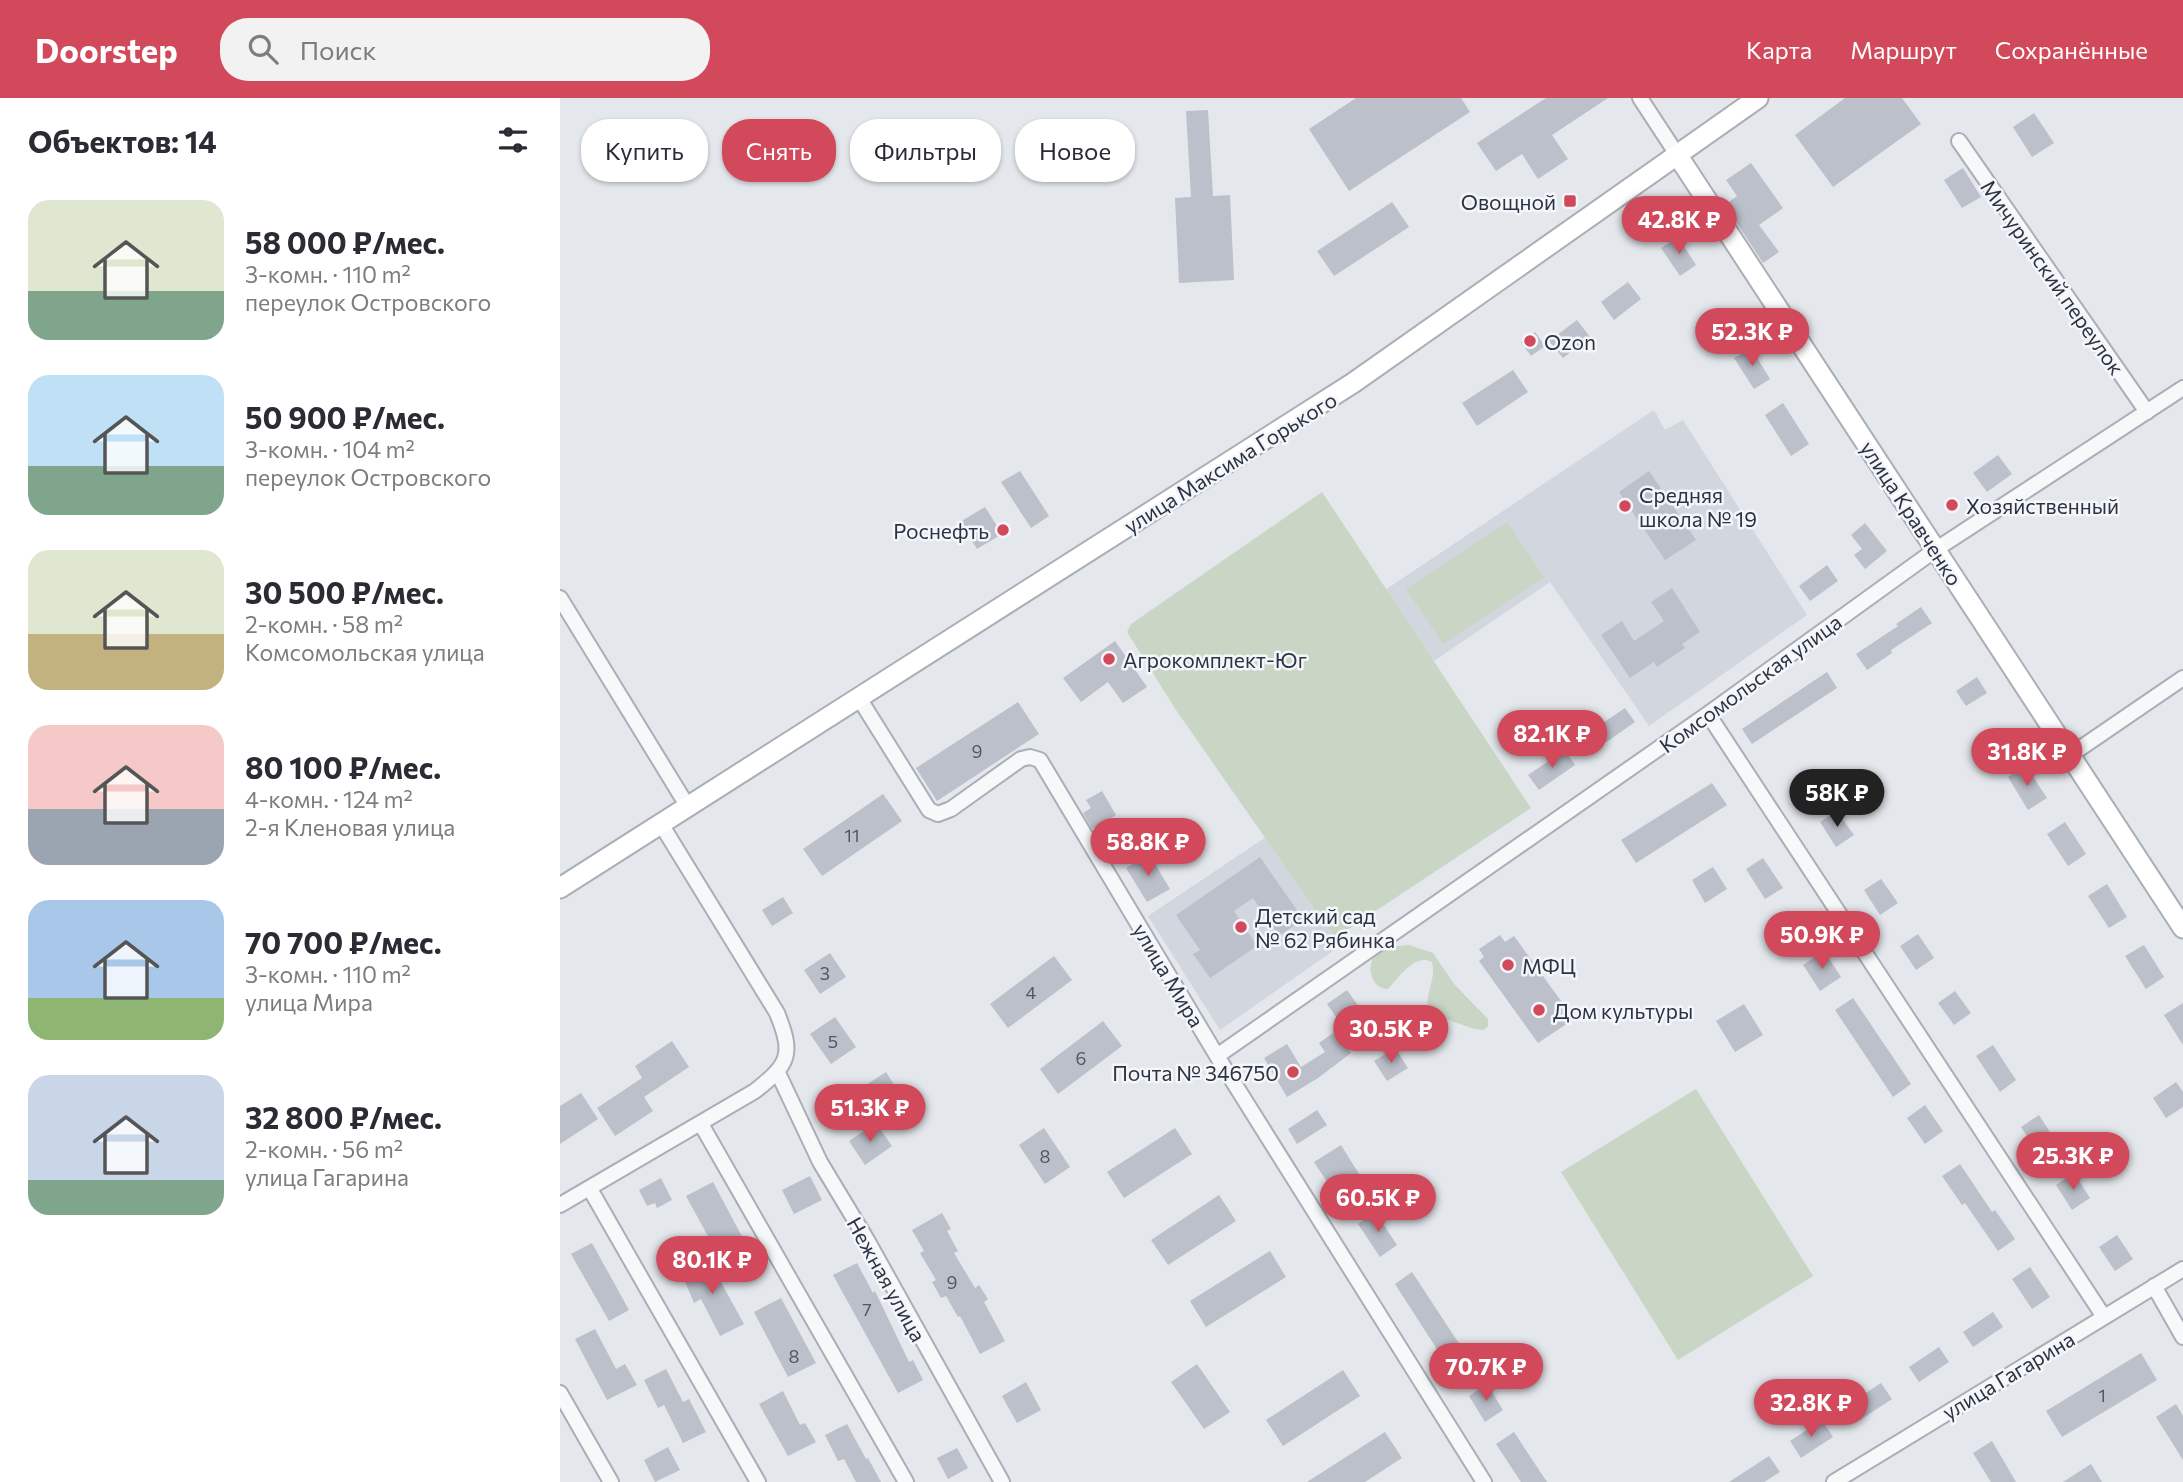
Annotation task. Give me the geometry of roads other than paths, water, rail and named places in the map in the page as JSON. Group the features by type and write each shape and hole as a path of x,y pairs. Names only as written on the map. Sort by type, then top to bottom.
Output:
{"main road":[{"name":"улица Максима Горького","path":"560,888 1353,383 1758,98"},
{"name":"улица Кравченко","path":"1678,156 2183,928"}],"street":[{"name":"улица Кравченко","path":"1640,98 1678,156"},
{"name":"Мичуринский переулок","path":"1959,141 2147,412"},
{"name":"Комсомольская улица","path":"1217,1056 1708,713 1935,550 2183,388"},
{"path":"560,598 688,807"},
{"path":"2069,756 2183,678"},
{"name":"улица Мира","path":"859,698 929,810 938,814 951,809 1021,759 1030,757 1040,760 1217,1056 1484,1482"},
{"path":"1708,713 2104,1317"},
{"path":"560,1205 755,1091 778,1073 786,1056 787,1042 777,1013 661,824"},
{"name":"Нежная улица","path":"778,1073 820,1161 1002,1482"},
{"path":"701,1124 906,1482"},
{"path":"590,1189 758,1482"},
{"name":"улица Гагарина","path":"1834,1482 2183,1269"},
{"path":"2154,1286 2183,1337"},
{"path":"560,1393 611,1482"}],"place":[{"name":"Овощной","path":"1570,201"},
{"name":"Ozon","path":"1530,341"},
{"name":"Хозяйственный","path":"1952,505"},
{"name":"Средняя школа № 19","path":"1625,506"},
{"name":"Роснефть","path":"1003,530"},
{"name":"Агрокомплект-Юг","path":"1109,659"},
{"name":"Детский сад № 62 Рябинка","path":"1241,927"},
{"name":"МФЦ","path":"1508,965"},
{"name":"Дом культуры","path":"1539,1010"},
{"name":"Почта № 346750","path":"1293,1072"}]}
